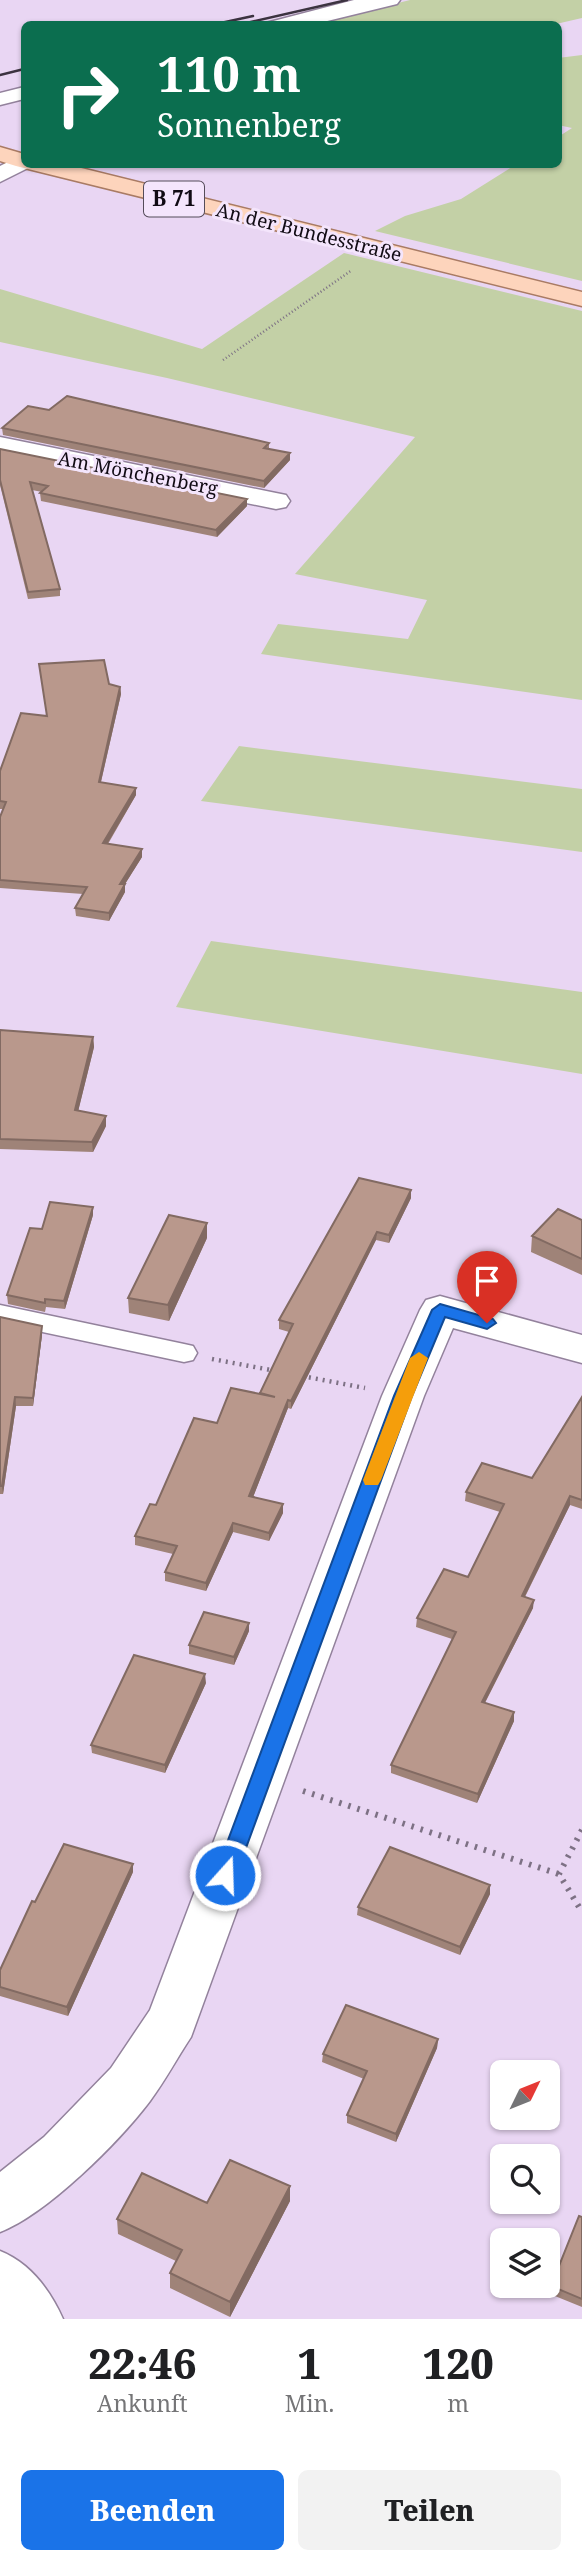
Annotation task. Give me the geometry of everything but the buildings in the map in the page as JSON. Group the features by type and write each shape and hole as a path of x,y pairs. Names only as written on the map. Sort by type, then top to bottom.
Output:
{"main road":[{"path":"0,154 21,160"},
{"name":"An der Bundesstraße","path":"52,168 582,299"}],"street":[{"path":"305,21 390,0"},
{"path":"0,99 21,94"},
{"path":"0,175 21,163"},
{"name":"Am Mönchenberg","path":"0,445 276,501"},
{"path":"0,2206 63,2155 130,2085 172,2021 403,1396 440,1310 582,1349"},
{"path":"0,2278 34,2319"}],"lane":[{"path":"281,21 370,0"},
{"path":"0,1314 184,1353"}],"path":[{"path":"223,360 381,250"},
{"path":"184,1353 280,1372"},
{"path":"294,1374 403,1396"},
{"path":"261,1777 559,1874 582,1912"},
{"path":"559,1874 582,1830"}],"green space":[{"path":"410,0 582,0 582,18 562,23 326,21"},
{"path":"582,55 582,281 375,231 405,216 461,199 510,168 562,168 562,134 572,128 562,126 562,58"},
{"path":"344,253 582,311 582,700 261,654 278,624 408,639 427,600 295,574 415,437 167,378 0,342 0,289 202,349"},
{"path":"239,746 582,789 582,852 201,801"},
{"path":"211,941 582,992 582,1074 176,1007"}],"railway":[{"path":"255,21 347,0"},
{"path":"230,21 253,16"},
{"path":"0,75 21,70"}],"slow traffic":[{"path":"372,1480 419,1358"}],"route":[{"path":"225,1875 403,1396 440,1310 487,1323"}]}
